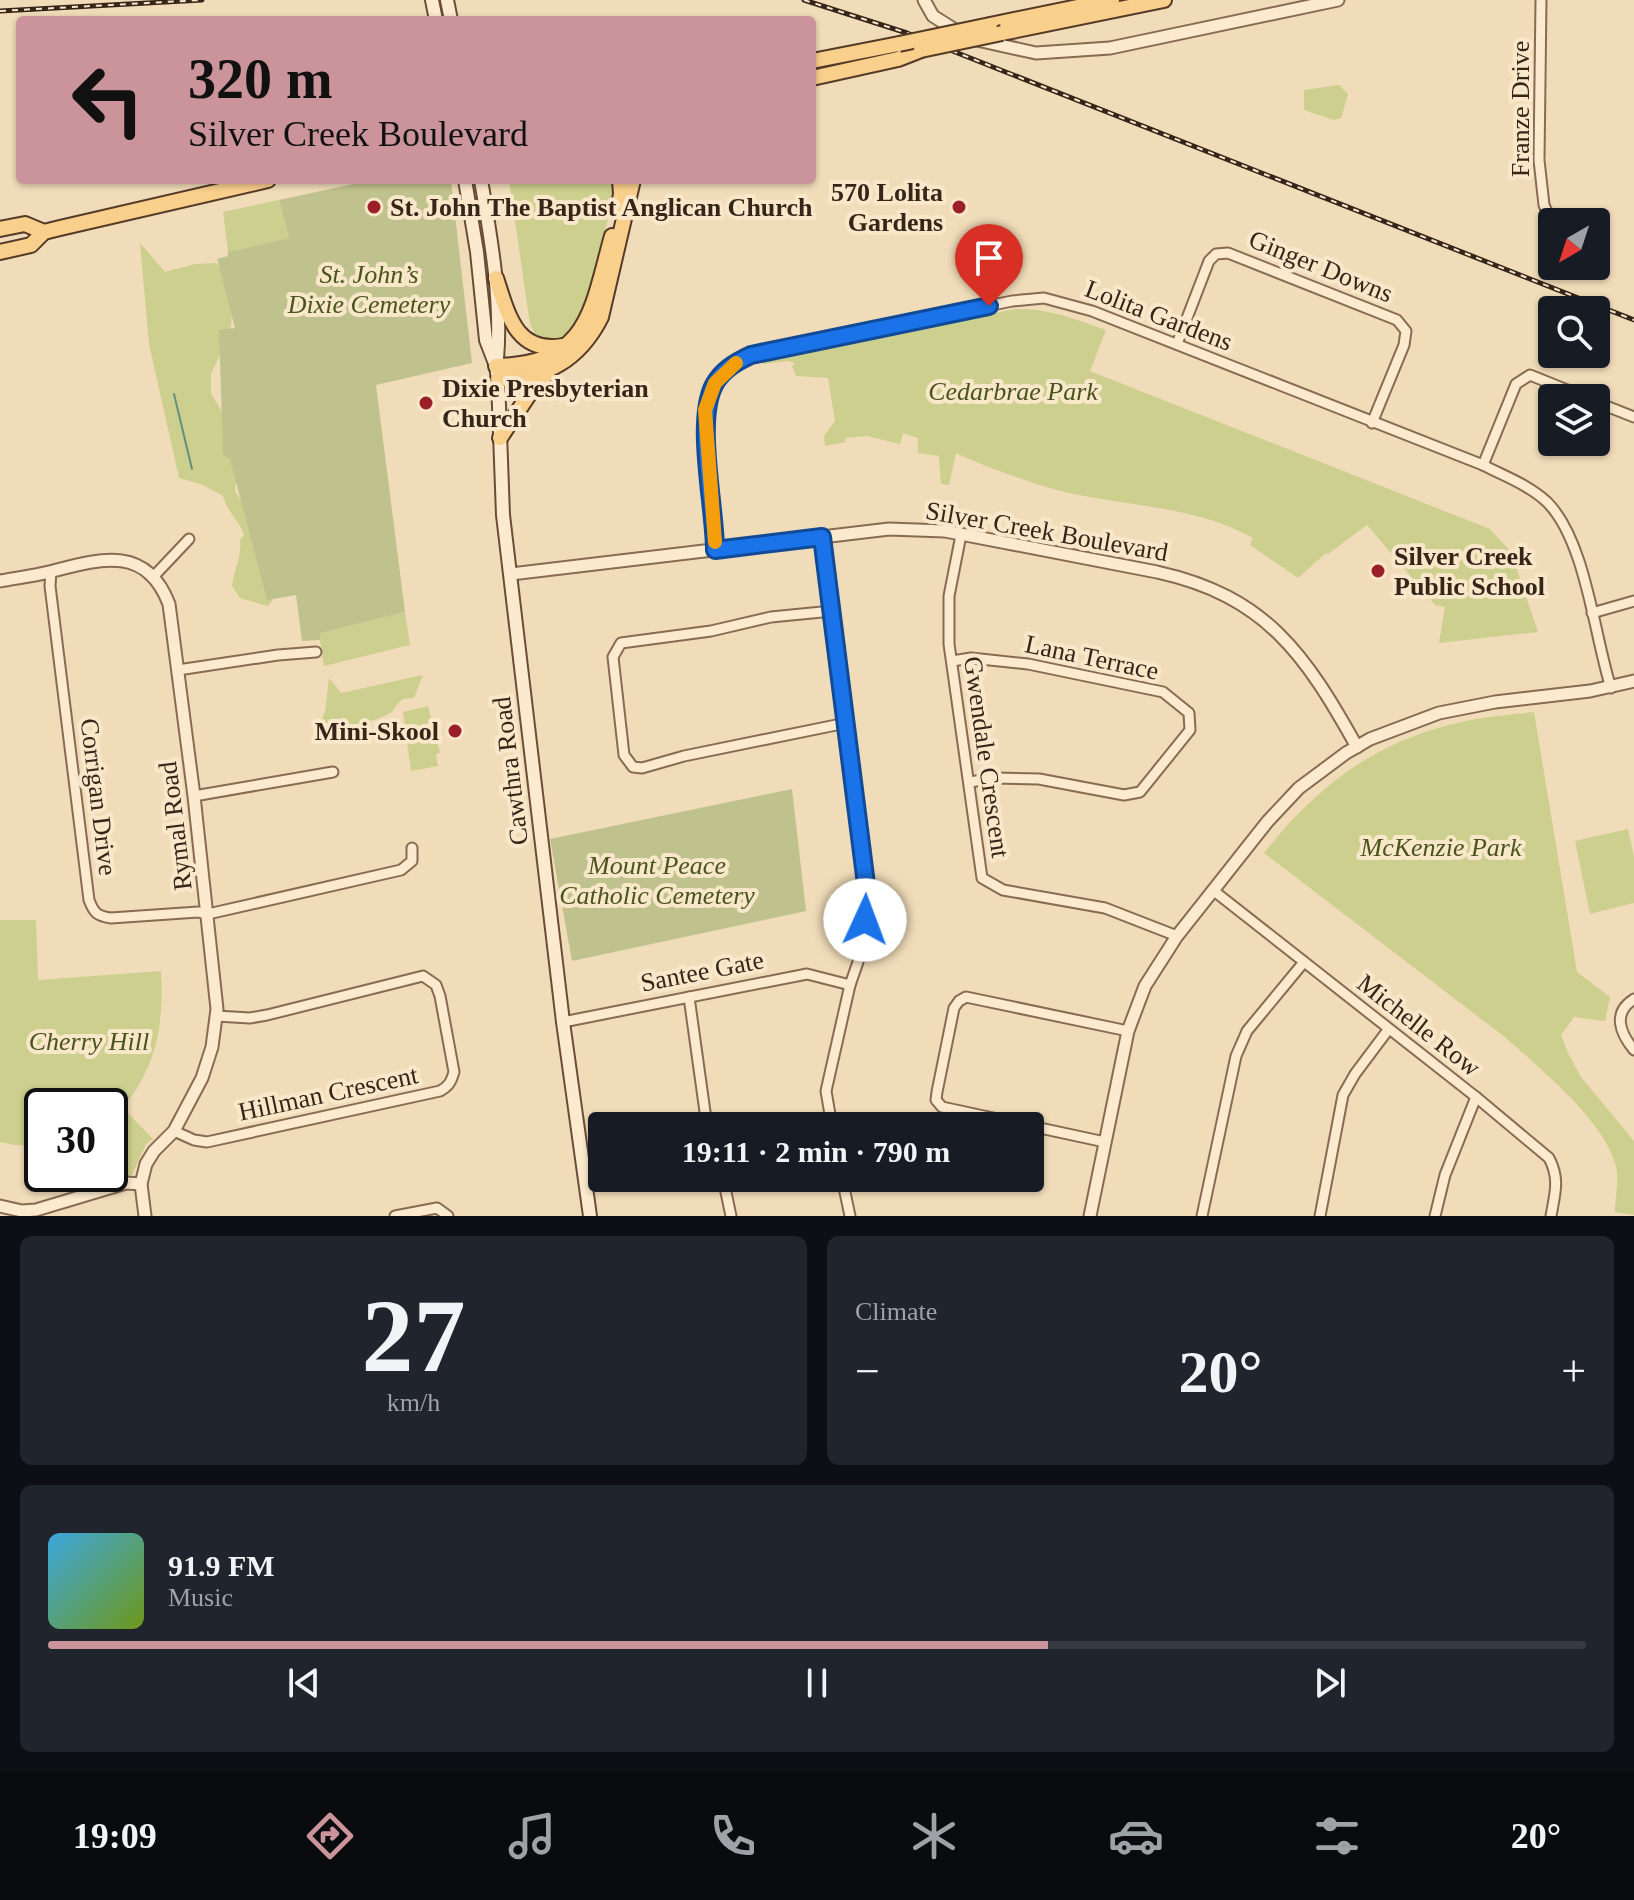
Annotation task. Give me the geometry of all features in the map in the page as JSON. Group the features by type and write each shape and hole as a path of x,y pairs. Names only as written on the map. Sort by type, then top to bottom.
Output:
{"main road":[{"path":"816,77 898,59 996,29 1112,0"},
{"path":"816,60 1164,0"},
{"path":"2,253 31,245 44,232 251,184"},
{"name":"Cawthra Road","path":"466,184 477,252 486,340 497,373"},
{"name":"Cawthra Road","path":"482,184 496,278 500,339 497,373 503,515 563,1022 590,1216"},
{"path":"497,373 550,357 568,345 584,325 619,211 623,184"},
{"path":"497,373 529,378 581,349 601,317 623,184"},
{"path":"0,229 25,224 44,232"},
{"path":"496,278 511,322 529,342 549,348 568,345"},
{"path":"500,438 536,384 556,365"}],"street":[{"path":"924,0 938,20 968,38 1036,53 1110,48 1338,0"},
{"name":"Franze Drive","path":"1541,0 1539,160 1545,208"},
{"name":"Ginger Downs","path":"1177,344 1209,261 1216,254 1228,253 1383,314 1397,320 1406,331 1404,345 1372,423"},
{"name":"Lolita Gardens","path":"715,550 705,410 715,383 729,367 751,355 1012,301 1044,298 1092,311 1483,465 1547,502 1574,547 1611,688"},
{"path":"1483,465 1516,384 1530,375 1552,384"},
{"path":"1610,408 1634,417"},
{"name":"Silver Creek Boulevard","path":"511,574 889,529 945,531 1172,575 1225,593 1264,619 1289,643 1307,667 1357,747"},
{"name":"Gwendale Crescent","path":"961,535 949,596 949,644 982,878 992,885 1105,908 1177,936"},
{"path":"822,537 867,892 858,962 826,1091 830,1112"},
{"path":"0,581 117,559 138,565 154,576 189,539"},
{"name":"Corrigan Drive","path":"51,571 49,580 86,879 94,912 99,917 111,918 198,912 208,914"},
{"name":"Rymal Road","path":"141,1184 146,1164 174,1131 202,1078 212,1047 216,1016 208,914 169,604 154,576"},
{"path":"1592,613 1634,601"},
{"path":"832,611 771,617 711,631 621,643 613,657 624,755 633,767 642,768 684,756 846,723"},
{"path":"178,670 316,652"},
{"name":"Lana Terrace","path":"952,661 971,658 1028,664 1163,692 1189,713 1190,730 1140,792 1124,795 1039,779 994,778 970,782"},
{"path":"1090,1216 1128,1031 1145,986 1177,936 1268,821 1299,788 1357,747 1391,729 1458,708 1611,688 1634,681"},
{"path":"194,796 333,772"},
{"path":"208,914 401,870 412,861 412,848"},
{"name":"Michelle Row","path":"1214,891 1549,1158 1556,1171 1557,1188 1551,1216"},
{"path":"1202,1216 1236,1056 1247,1031 1304,962"},
{"name":"Santee Gate","path":"563,1022 807,974 850,985"},
{"name":"Hillman Crescent","path":"174,1131 207,1142 440,1091 452,1080 454,1072 440,996 436,985 423,976 267,1015 250,1018 216,1016"},
{"path":"689,997 705,1112"},
{"path":"1105,1142 942,1107 936,1100 954,1008 966,997 1128,1031"},
{"path":"1634,999 1627,1003 1620,1017 1620,1026 1634,1050"},
{"path":"1320,1216 1343,1095 1388,1030"},
{"path":"1435,1216 1445,1175 1476,1097"},
{"path":"0,1206 22,1213 48,1208 126,1183 141,1184 145,1216"},
{"path":"726,1192 731,1216"},
{"path":"845,1192 850,1216"},
{"path":"395,1216 437,1208 448,1216"}],"green space":[{"path":"1339,85 1348,94 1341,118 1334,120 1304,110 1304,90"},
{"name":"St. John’s Dixie Cemetery","path":"353,184 451,184 472,363 376,385 405,612 320,633 320,640 302,641 296,595 267,600 230,459 223,455 219,330 235,328 217,259 228,256 228,252 289,238 279,200"},
{"path":"510,184 614,184 613,199 580,323 564,340 543,341 530,324"},
{"path":"279,200 289,238 228,252 223,212"},
{"path":"140,243 165,272 195,264 216,263 231,280 231,331 211,374 211,393 221,410 228,433 237,474 235,491 254,519 267,564 273,599 268,606 240,598 232,586 240,540 244,535 223,496 203,485 179,478 149,344"},
{"name":"Cedarbrae Park","path":"1015,309 1050,312 1106,330 1090,371 1490,529 1511,552 1538,632 1439,643 1445,607 1435,605 1367,525 1326,553 1298,578 1250,545 1253,538 1204,518 1046,487 956,453 949,485 941,484 939,456 918,453 918,438 903,433 900,444 867,436 845,438 845,442 825,446 824,436 835,421 828,378 796,376 792,366 795,363 788,361 763,364 763,361"},
{"path":"405,612 410,645 324,666 319,633"},
{"path":"423,675 414,698 403,699 390,713 346,727 321,721 329,678 341,693"},
{"path":"428,706 440,753 436,754 438,766 411,771 403,712"},
{"name":"McKenzie Park","path":"1534,712 1577,972 1610,997 1605,1021 1574,1017 1561,1035 1581,1077 1634,1141 1634,1215 1615,1212 1617,1174 1608,1146 1584,1112 1552,1080 1506,1038 1264,853 1306,806 1378,752 1435,729 1474,719"},
{"name":"Mount Peace Catholic Cemetery","path":"792,789 806,911 572,961 550,839"},
{"path":"1628,829 1634,857 1634,903 1590,914 1575,841"},
{"name":"Cherry Hill","path":"0,920 36,920 38,980 161,971 161,1009 156,1044 144,1076 128,1101 128,1088 24,1088 24,1145 0,1142"},
{"name":"Cherry Hill","path":"128,1113 153,1139 146,1144 132,1175 128,1176"}],"waterway":[{"path":"174,394 192,469"}],"railway":[{"path":"0,11 202,0"},
{"path":"804,0 907,33 1634,320"}],"slow traffic":[{"path":"715,542 705,410 715,383 736,363"}],"place":[{"name":"St. John The Baptist Anglican Church","path":"374,207"},
{"name":"570 Lolita Gardens","path":"959,207"},
{"name":"Dixie Presbyterian Church","path":"426,403"},
{"name":"Silver Creek Public School","path":"1378,571"},
{"name":"Mini-Skool","path":"455,731"}],"route":[{"path":"865,920 867,892 822,537 715,550 705,410 707,400 720,376 729,367 751,355 989,306"}]}
